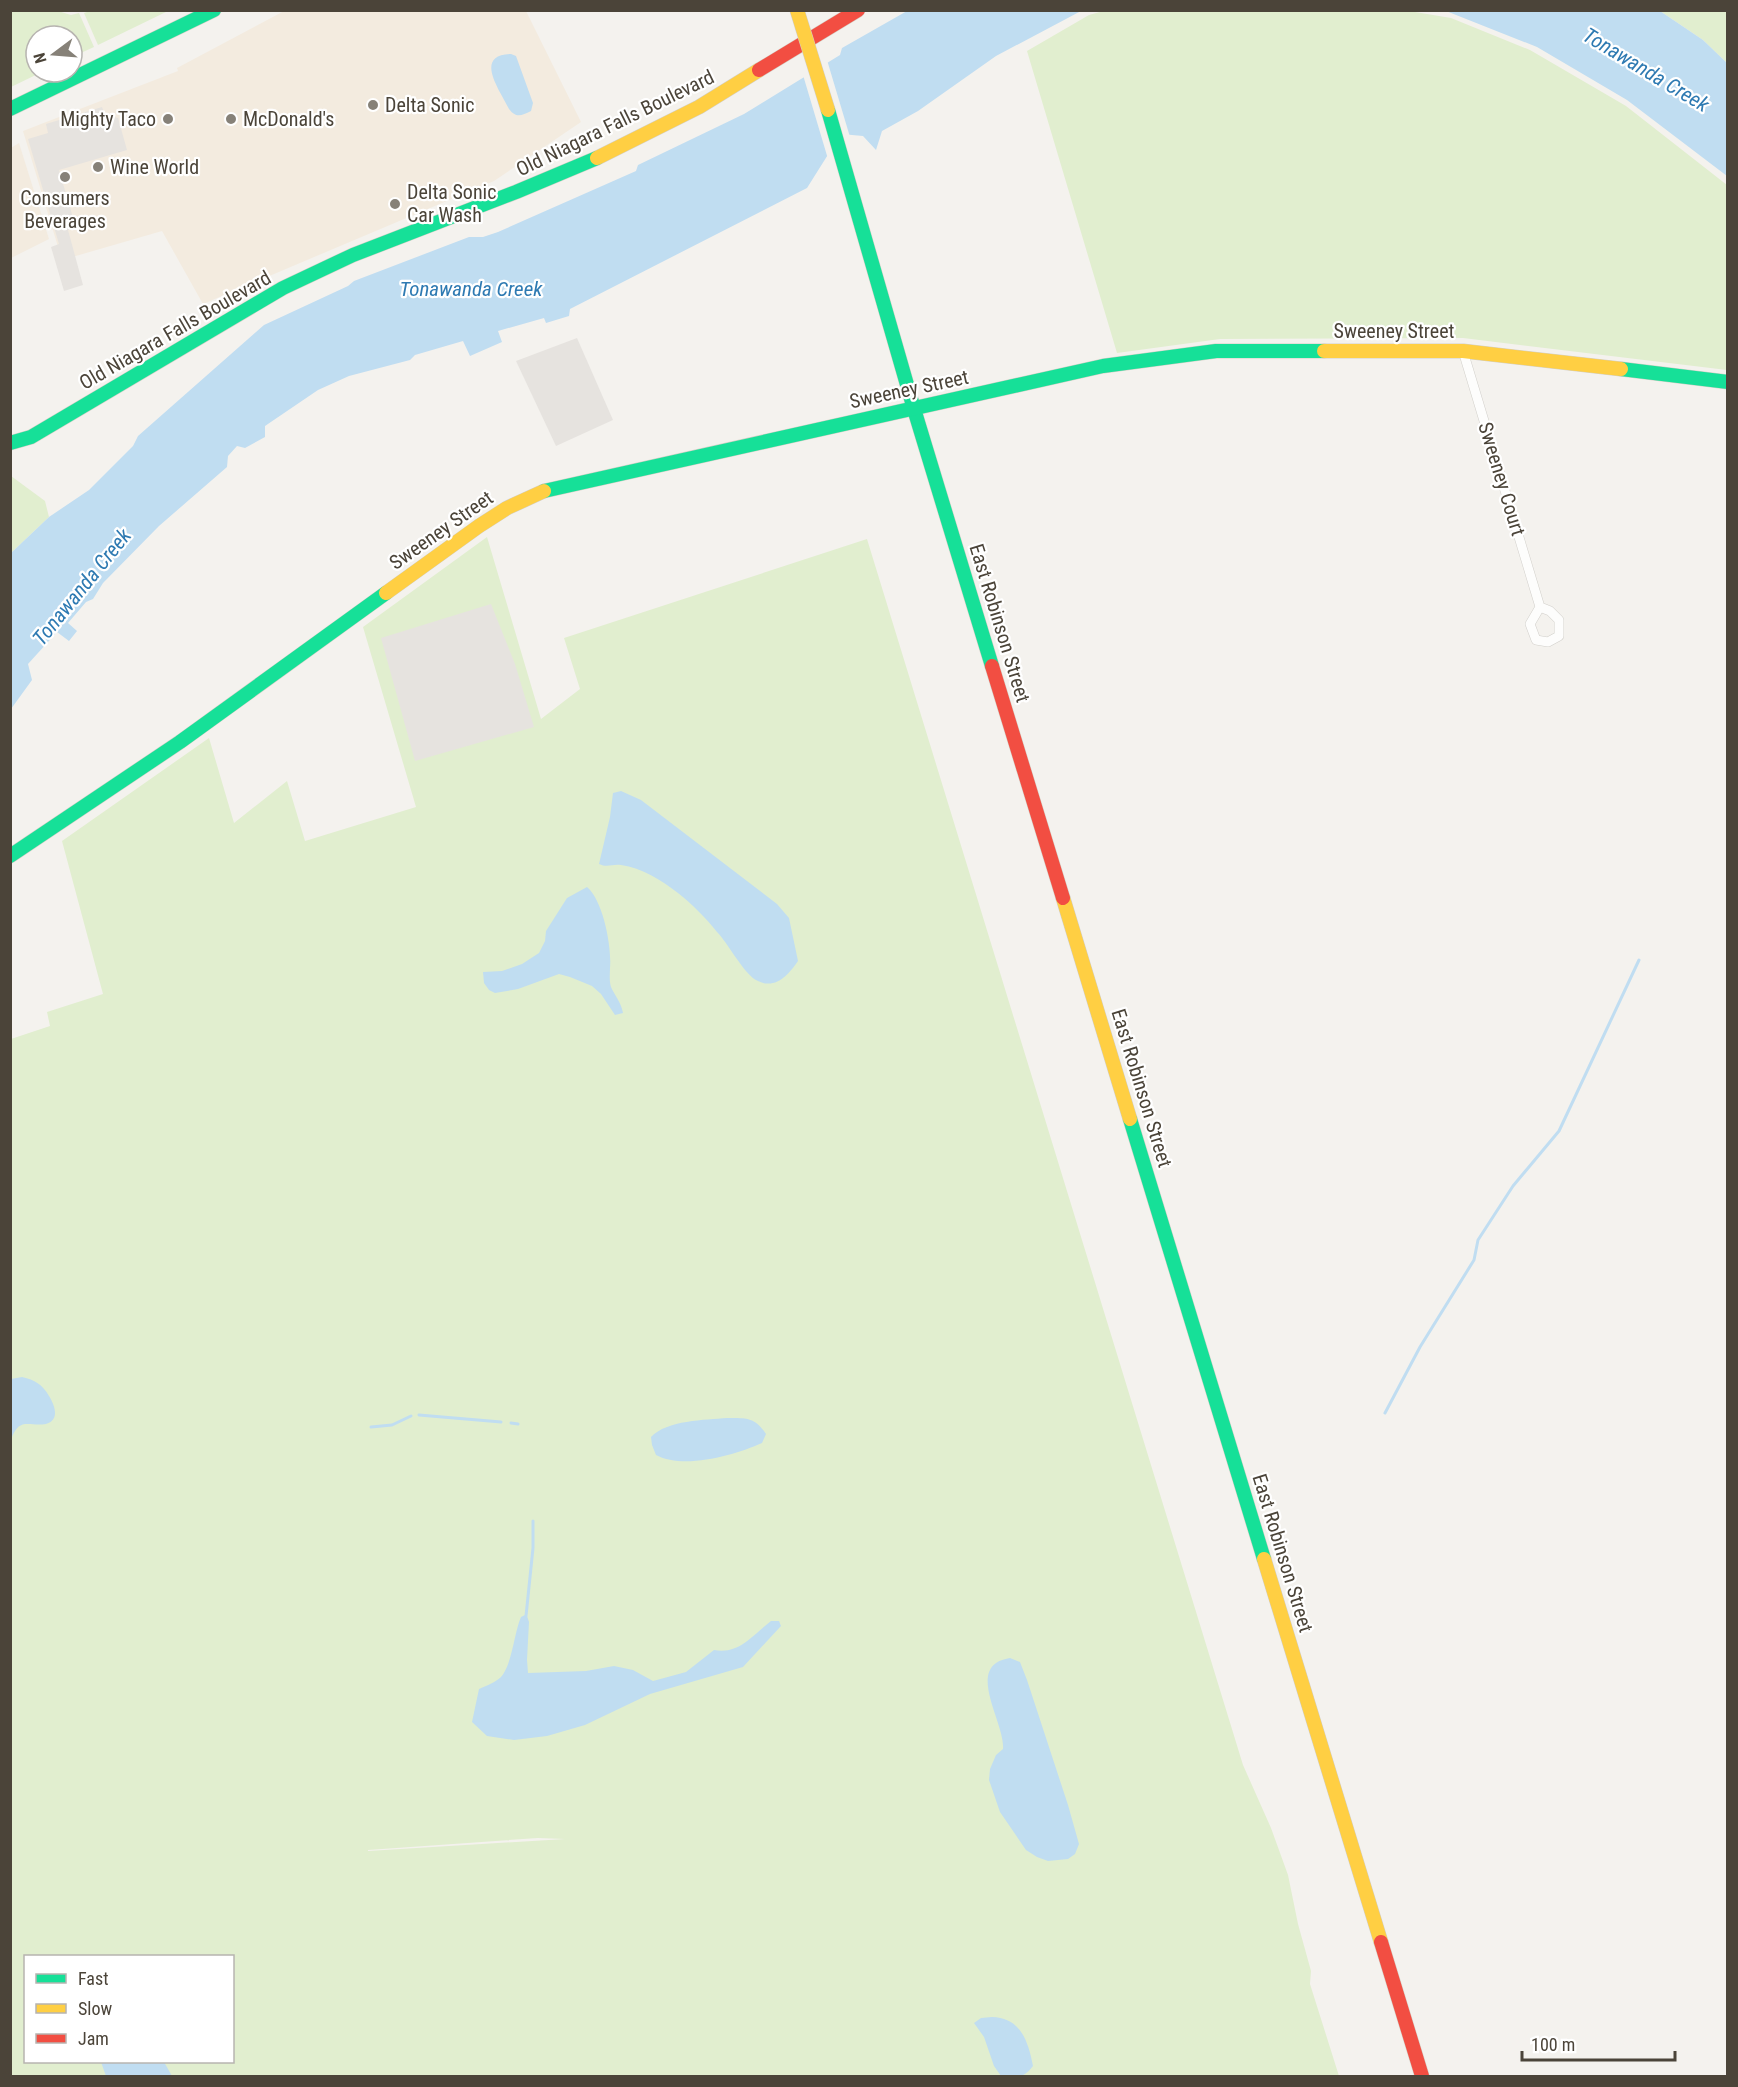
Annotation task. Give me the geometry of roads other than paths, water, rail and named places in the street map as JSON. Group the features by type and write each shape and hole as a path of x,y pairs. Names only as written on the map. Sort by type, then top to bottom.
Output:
{"street":[{"path":"10,109 214,10"},
{"name":"East Robinson Street","path":"797,10 852,189 914,409 1422,2076"},
{"name":"Old Niagara Falls Boulevard","path":"10,443 31,437 283,288 353,255 586,163 699,107 858,10"},
{"name":"Sweeney Street","path":"10,856 180,742 479,526 507,508 550,488 1103,366 1216,351 1463,351 1728,382"},
{"name":"Sweeney Court","path":"1463,351 1540,607"}],"water":[{"name":"Tonawanda Creek","path":"907,11 1081,11 996,56 918,111 882,131 876,150 863,136 841,134 807,188 570,309 569,316 546,323 544,318 498,331 502,342 470,356 463,341 415,355 410,360 349,376 318,390 265,426 265,437 245,448 237,446 228,456 227,467 159,526 103,583 93,599 86,602 68,623 77,631 69,641 57,632 28,664 32,680 11,709 11,553 49,517 89,490 133,446 138,436 264,325 348,286 354,281 469,237 483,237 498,232 636,171 638,165 744,114 840,55 842,48"},
{"name":"Tonawanda Creek","path":"1446,11 1660,11 1703,40 1727,63 1727,176 1627,100 1537,47"},
{"path":"511,54 516,56 533,103 531,111 521,115 514,114 509,109 492,75 493,60"},
{"path":"621,791 641,800 777,904 789,918 798,961 786,975 771,984 758,981 742,966 704,916 672,888 636,869 621,865 599,864 613,793"},
{"path":"587,887 593,893 602,913 610,948 610,984 623,1013 615,1015 601,994 592,986 559,974 518,989 495,993 489,990 484,983 483,972 502,971 522,964 539,953 545,941 546,931 567,898"},
{"path":"22,1377 44,1388 53,1403 55,1415 51,1422 46,1424 21,1425 11,1440 11,1379"},
{"path":"727,1418 754,1421 766,1434 762,1443 724,1456 695,1461 667,1459 656,1455 651,1437 658,1431 676,1424"},
{"path":"525,1615 529,1622 528,1673 586,1671 614,1666 633,1670 653,1681 686,1672 714,1650 731,1650 738,1647 771,1621 779,1621 781,1626 743,1667 650,1694 585,1725 547,1736 514,1740 487,1736 472,1722 479,1689 496,1681 505,1672 521,1617"},
{"path":"1010,1658 1020,1662 1068,1805 1079,1844 1075,1854 1068,1859 1048,1861 1026,1850 1000,1812 989,1780 990,1769 996,1755 1003,1749 988,1680 990,1670 996,1663"},
{"path":"992,2017 1010,2022 1022,2033 1029,2048 1033,2066 1023,2075 1001,2076 994,2066 984,2037 974,2023 981,2018"},
{"path":"101,2063 165,2063 172,2076 106,2076"}],"waterway":[{"path":"1385,1413 1420,1347 1474,1260 1478,1240 1513,1186 1559,1131 1639,960"},
{"path":"419,1415 501,1422"},
{"path":"371,1427 392,1425 411,1416"},
{"path":"511,1423 518,1424"},
{"path":"526,1616 533,1548 533,1521"}],"place":[{"name":"Delta Sonic","path":"373,105"},
{"name":"Mighty Taco","path":"168,119"},
{"name":"McDonald's","path":"231,119"},
{"name":"Wine World","path":"98,167"},
{"name":"Consumers Beverages","path":"65,177"},
{"name":"Delta Sonic Car Wash","path":"395,204"}]}
